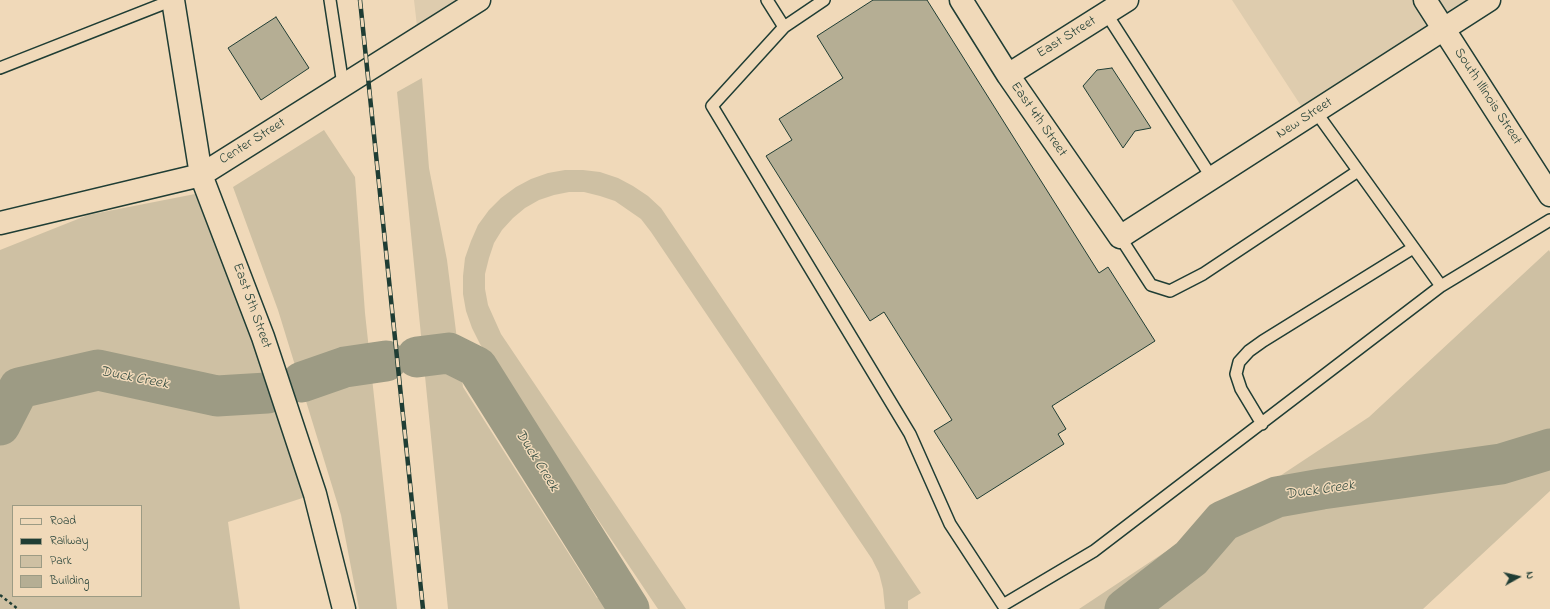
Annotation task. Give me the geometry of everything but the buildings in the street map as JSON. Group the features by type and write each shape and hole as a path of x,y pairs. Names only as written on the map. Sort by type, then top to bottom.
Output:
{"street":[{"name":"East 5th Street","path":"173,0 201,175 263,337 310,479 344,609"},
{"name":"East 4th Street","path":"961,0 1008,75 1120,237"},
{"name":"East Street","path":"1008,75 1127,0"},
{"name":"South Illinois Street","path":"1425,0 1550,195"},
{"name":"New Street","path":"1120,237 1490,0"},
{"name":"Center Street","path":"0,223 201,175 470,3"}],"lane":[{"path":"0,68 173,0"},
{"path":"330,0 343,85"},
{"path":"767,0 784,27"},
{"path":"824,0 784,27 712,106 910,434 950,524 1003,604 1094,551 1441,286 1550,220"},
{"path":"1106,13 1212,178"},
{"path":"1316,112 1441,286"},
{"path":"1120,237 1151,285 1170,291 1203,274 1358,171"},
{"path":"1262,424 1242,389 1236,374 1239,362 1249,351 1263,341 1413,248"}],"path":[{"path":"0,595 18,609"}],"shaded area":[{"path":"414,0 473,0 418,35"},
{"path":"1232,0 1422,0 1441,29 1307,115"},
{"path":"1428,0 1485,0 1445,26"}],"green space":[{"path":"422,78 429,168 447,260 463,387 597,598 625,581 643,609 448,609 397,92"},
{"path":"324,130 355,177 365,313 397,609 359,609 341,515 278,310 233,187"},
{"path":"565,170 600,172 618,178 648,196 661,208 921,593 908,601 908,609 885,609 883,589 879,573 872,559 641,219 615,201 600,196 584,192 569,192 554,195 539,200 525,208 502,230 494,243 485,274 485,289 488,305 501,334 686,609 658,609 480,344 466,311 463,294 465,258 478,225 489,210 501,198 516,187 531,179 548,173"},
{"path":"195,194 315,494 228,522 240,609 0,609 0,250 88,215"},
{"path":"1549,250 1550,491 1423,609 1079,609 1369,417"}],"waterway":[{"name":"Duck Creek","path":"417,357 449,353 477,367 629,609"},
{"name":"Duck Creek","path":"302,382 345,367 386,361"},
{"name":"Duck Creek","path":"0,425 19,388 98,370 217,396 267,393"},
{"name":"Duck Creek","path":"1125,609 1191,558 1223,521 1277,497 1322,489 1501,464 1550,449"}],"railway":[{"path":"360,0 423,609"}]}
